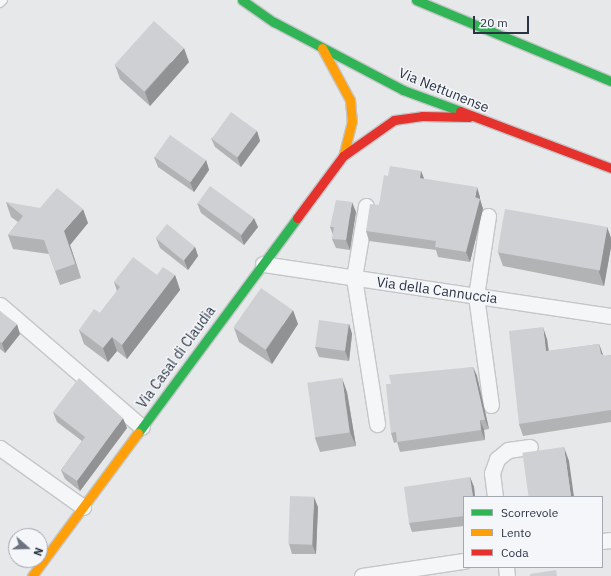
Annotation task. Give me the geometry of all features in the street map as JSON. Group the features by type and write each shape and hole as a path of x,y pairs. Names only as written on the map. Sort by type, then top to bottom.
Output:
{"street":[{"name":"Via Nettunense","path":"242,0 274,22 397,87 472,118 611,168"},
{"name":"Via Nettunense","path":"257,0 274,22"},
{"path":"416,0 611,81"},
{"name":"Via Casal di Claudia","path":"322,48 350,100 352,121 343,156"},
{"name":"Via Casal di Claudia","path":"32,576 343,156 394,120 436,116 472,118"},
{"path":"366,206 354,278 377,424"},
{"path":"488,216 476,296 491,405"},
{"name":"Via della Cannuccia","path":"263,264 611,316"},
{"path":"0,305 142,427"},
{"path":"611,312 611,320"},
{"path":"496,496 492,474 497,458 508,450 530,447"},
{"path":"0,448 83,507"},
{"path":"362,576 392,574 463,561"}],"lane":[{"path":"0,3 3,0"}],"building":[{"path":"154,21 184,48 144,92 115,65"},
{"path":"231,112 257,131 237,158 212,139"},
{"path":"170,135 206,160 191,182 155,157"},
{"path":"390,166 421,171 420,178 477,187 475,197 480,199 466,252 435,247 436,241 366,231 370,204 379,205 384,175 388,176"},
{"path":"210,186 254,218 241,235 198,203"},
{"path":"57,188 83,209 64,231 75,264 55,271 44,240 8,235 23,216 6,202 40,208"},
{"path":"336,200 352,202 346,240 332,239 334,227 330,227"},
{"path":"505,209 607,227 600,270 497,252"},
{"path":"167,224 195,247 184,261 156,238"},
{"path":"133,257 157,275 163,267 175,275 122,345 112,337 103,348 79,330 94,309 100,313 120,287 114,282"},
{"path":"261,288 293,310 265,350 233,327"},
{"path":"0,311 17,324 2,343 0,342"},
{"path":"319,320 349,324 345,351 315,347"},
{"path":"543,327 546,351 599,344 601,354 605,356 611,355 611,410 519,424 509,331"},
{"path":"473,367 485,420 480,420 481,430 397,442 396,432 391,433 386,384 391,384 389,375"},
{"path":"79,378 123,418 77,481 61,470 85,437 53,412"},
{"path":"342,378 350,432 315,437 307,383"},
{"path":"564,447 571,496 528,496 522,453"},
{"path":"470,477 473,496 463,496 463,516 409,523 404,487"},
{"path":"290,496 314,497 312,545 288,544"},
{"path":"556,570 557,576 530,576 530,574"}],"traffic: fast":[{"path":"242,0 274,22 403,90 460,111"},
{"path":"416,0 611,81"},
{"path":"138,433 297,218"}],"traffic: slow":[{"path":"322,48 350,100 352,121 343,156"},
{"path":"32,576 138,433"}],"traffic: jam":[{"path":"460,111 611,168"},
{"path":"297,218 343,156 394,120 422,116 469,117"}]}
